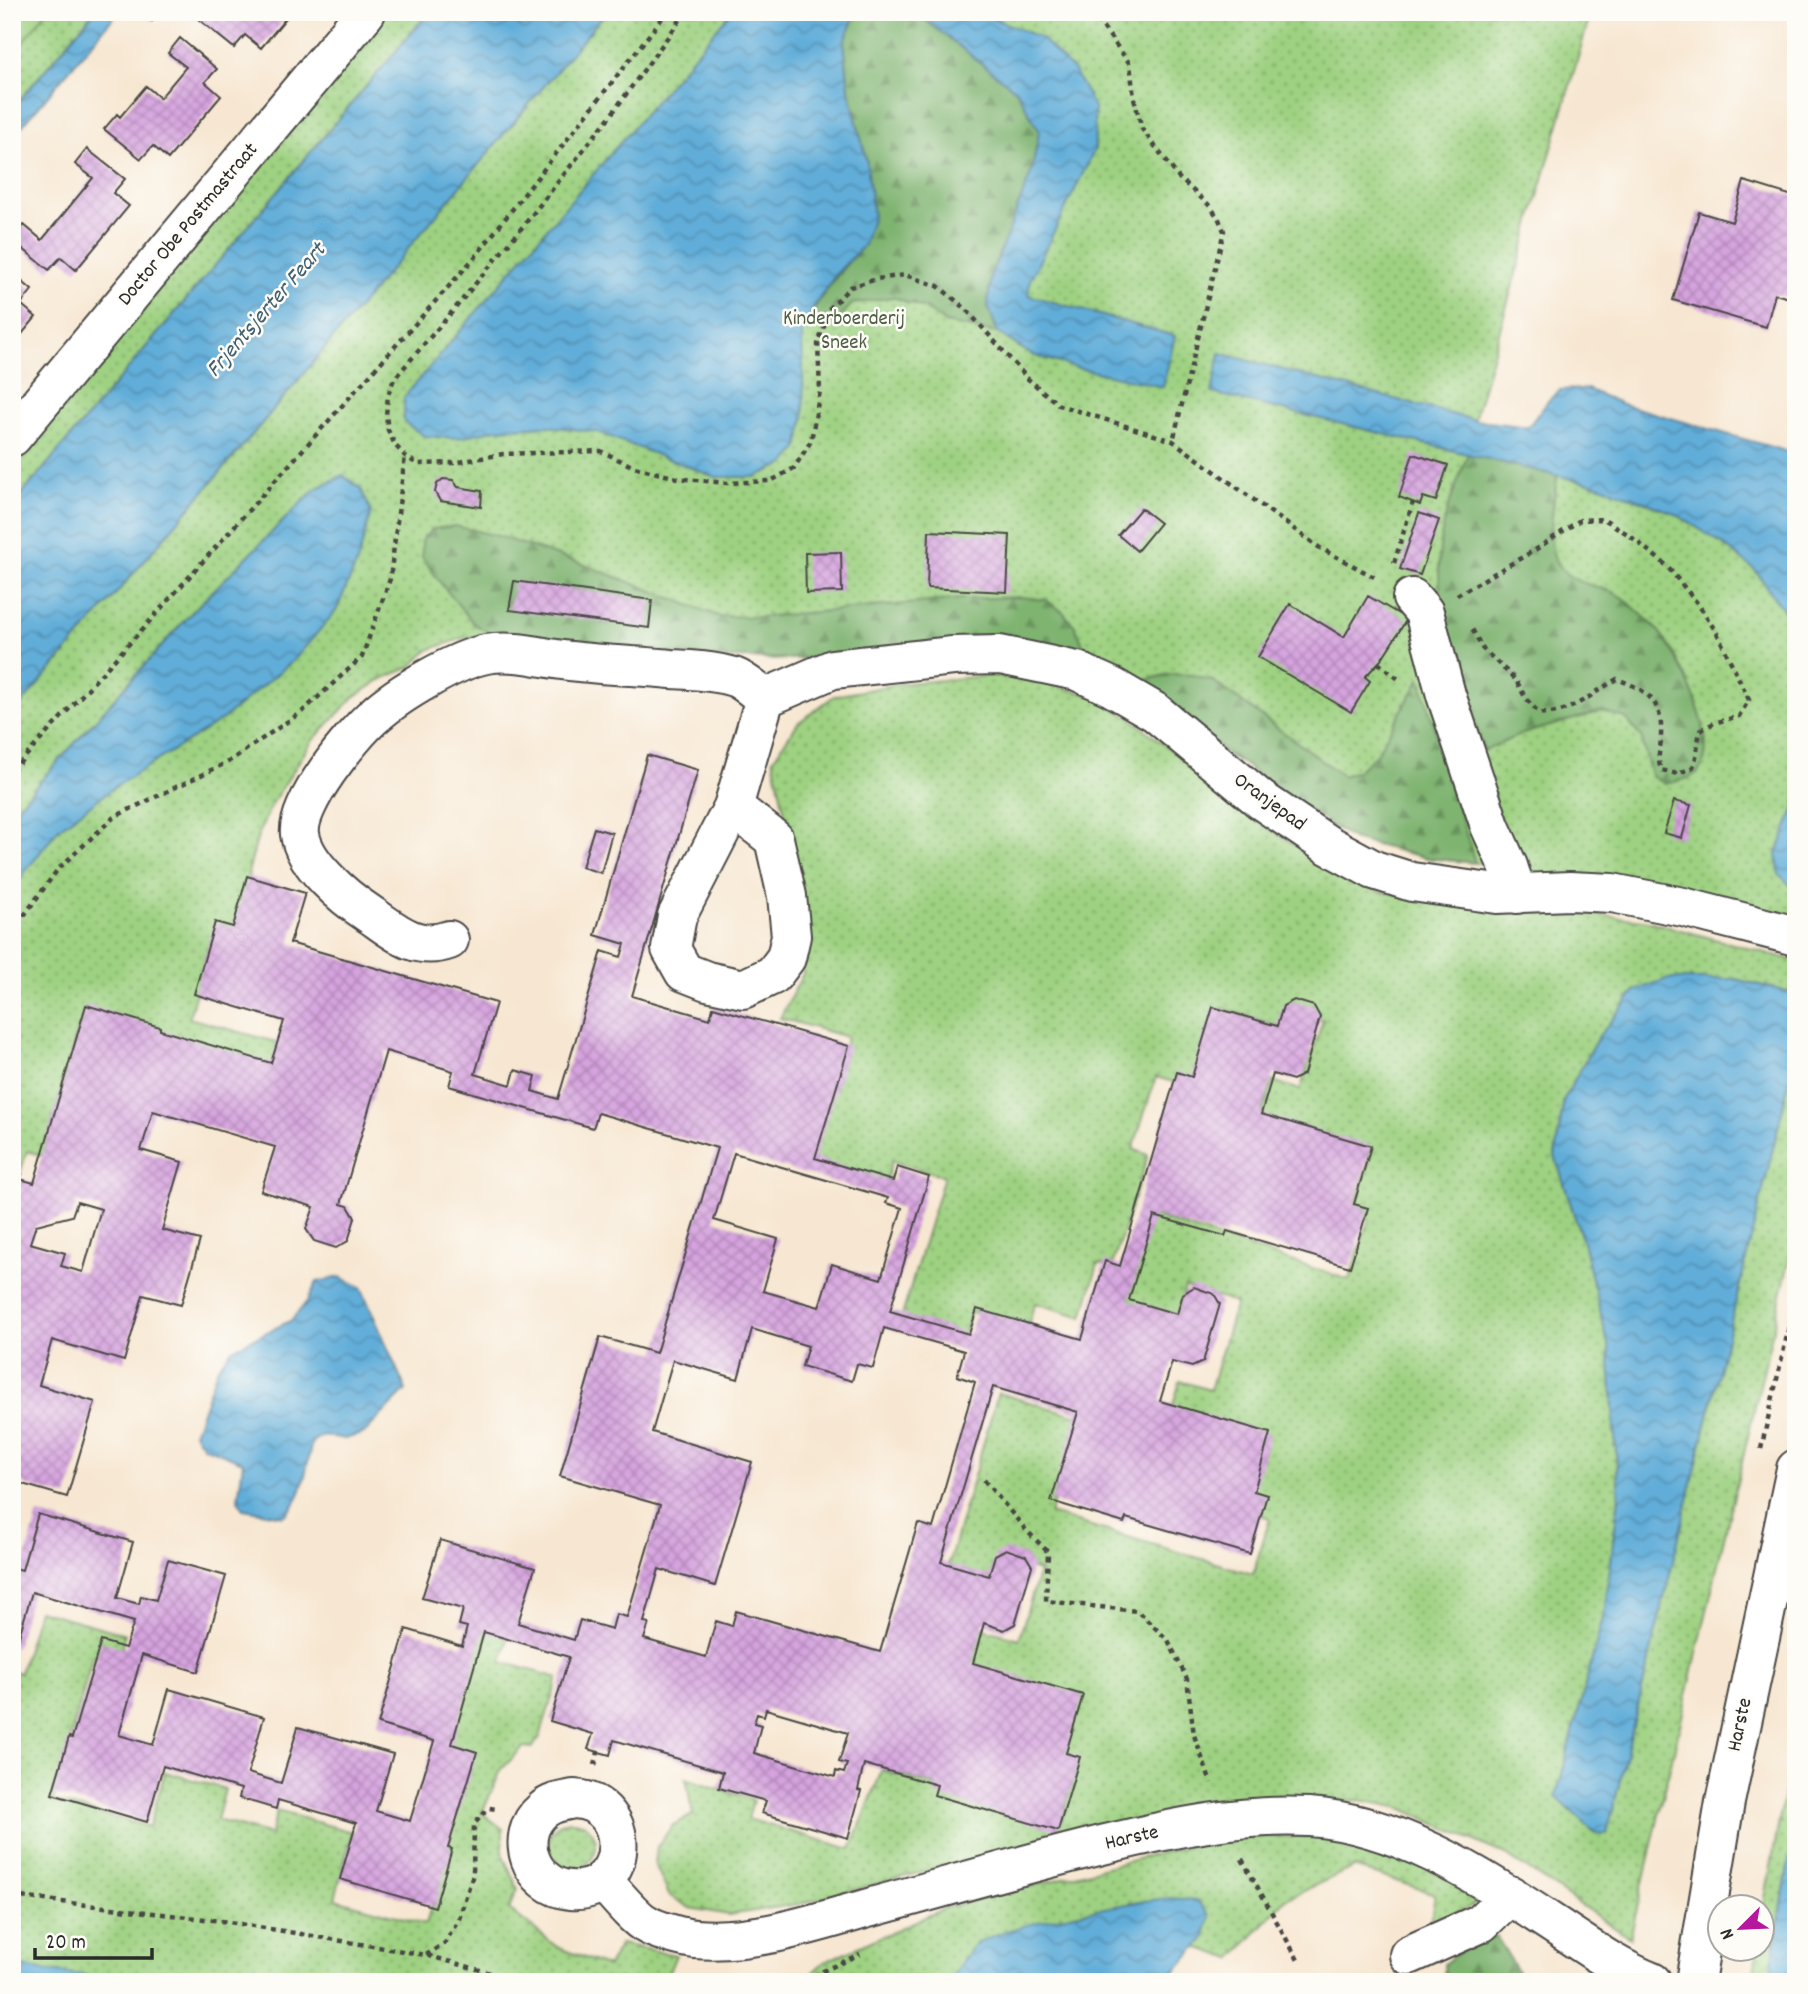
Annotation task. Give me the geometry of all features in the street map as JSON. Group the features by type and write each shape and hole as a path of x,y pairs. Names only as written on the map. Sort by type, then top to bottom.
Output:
{"street":[{"name":"Doctor Obe Postmastraat","path":"12,437 366,12"},
{"path":"1400,591 1424,612 1446,695 1490,826 1517,894"},
{"path":"449,940 435,945 415,943 356,906 335,889 310,856 300,835 303,811 322,780 375,715 428,678 454,665 485,654 514,652 570,661 702,671 737,678 765,698 733,807"},
{"name":"Oranjepad","path":"765,698 833,669 953,656 1000,655 1077,671 1112,687 1155,712 1261,800 1328,845 1374,870 1412,881 1497,894 1570,891 1612,894 1683,907 1796,936"},
{"name":"Harste","path":"1695,1982 1725,1802 1796,1469"},
{"path":"587,1799 603,1810 613,1822 618,1845 612,1868 602,1880 588,1888 572,1891 556,1888 543,1880 533,1867 528,1852 528,1836 533,1821 544,1809 558,1801 587,1799"},
{"name":"Harste","path":"602,1880 645,1924 693,1939 753,1938 1004,1869 1137,1837 1224,1822 1310,1817 1355,1826 1401,1840 1451,1861 1510,1895 1625,1971 1652,1982"},
{"path":"1409,1955 1481,1923 1510,1895"}],"path":[{"path":"12,771 475,257 667,12"},
{"path":"686,12 611,116 533,214 394,379 388,395 388,430 395,445 405,456 417,464 454,463 503,454 601,451 634,467 677,478 727,483 771,481 794,468 811,441 820,391 818,344 830,308 850,287 905,275 938,286 965,308 1028,379 1059,405 1173,442 1320,548 1400,591 1407,521 1413,502"},
{"path":"1078,12 1100,23 1130,64 1142,129 1179,178 1208,204 1224,231 1173,442"},
{"path":"12,932 58,869 114,817 228,762 303,711 362,657 390,579 405,456"},
{"path":"1450,599 1535,550 1580,520 1604,519 1666,565 1698,604 1717,633 1749,700 1739,716 1701,730 1698,739 1699,753 1693,767 1678,774 1661,770 1657,756 1661,738 1659,708 1639,687 1617,679 1579,704 1553,714 1539,713 1526,699 1516,680 1482,648 1471,626"},
{"path":"1407,521 1415,524"},
{"path":"984,1480 1048,1552 1046,1601 1138,1611 1168,1640 1187,1679 1194,1735 1224,1822 1253,1881 1298,1959"},
{"path":"426,1955 445,1943 459,1919 473,1874 474,1824 489,1808 509,1811 533,1821"},
{"path":"12,1896 229,1922 426,1955 523,1982"}],"green space":[{"path":"12,12 46,12 12,56"},
{"path":"46,12 94,12 12,109 12,56"},
{"path":"385,12 429,12 12,506 12,460"},
{"name":"Kinderboerderij Sneek","path":"606,12 1591,12 1474,420 1220,354 1388,434 1601,486 1675,513 1721,543 1755,570 1786,614 1796,637 1796,805 1777,853 1791,887 1796,887 1796,923 1508,866 1427,858 1002,640 775,660 494,636 463,638 428,650 411,667 382,679 353,698 312,741 272,804 259,832 249,869 247,898 233,946 210,940 189,1018 283,1044 274,1079 79,1025 43,1156 27,1151 15,1190 12,1189 12,889 59,828 116,786 220,721 294,660 343,475 314,490 194,610 12,813 12,715 258,428"},
{"path":"862,12 910,12 928,22 1017,91 1039,131 1032,171 991,275 988,305 998,333 945,323 927,309 893,297 852,304 836,322 805,325 832,283 864,245 867,163 849,90 844,42 855,15"},
{"path":"1468,454 1557,476 1551,534 1558,565 1565,573 1583,583 1620,596 1656,628 1665,640 1693,694 1705,734 1706,752 1702,766 1695,774 1665,784 1651,775 1641,737 1625,718 1602,711 1522,734 1484,751 1452,650 1441,599 1439,573 1444,523"},
{"path":"455,526 498,536 580,563 718,616 760,617 961,599 1021,597 1046,600 1063,612 1075,626 1090,661 721,658 494,636 474,624 422,557 422,540 432,529"},
{"path":"1169,674 1193,675 1213,681 1343,776 1357,771 1375,756 1420,679 1475,863 1427,858 1352,839 1277,789 1134,683"},
{"path":"995,675 1046,683 1093,696 1131,718 1268,828 1338,872 1380,892 1644,920 1796,961 1796,994 1735,979 1598,1037 1564,1099 1555,1156 1583,1242 1609,1347 1619,1496 1605,1609 1606,1834 1796,1053 1796,1232 1630,1938 1506,1855 1401,1808 1360,1800 1313,1801 1061,1843 953,1864 799,1904 729,1915 690,1908 669,1895 655,1864 657,1847 673,1825 693,1815 686,1778 753,1800 748,1819 851,1849 882,1770 1061,1822 1076,1769 1049,1761 966,1675 980,1628 1019,1639 1039,1571 1005,1560 996,1591 945,1576 998,1393 1078,1416 1050,1514 1253,1574 1270,1518 1247,1511 1167,1426 1180,1381 1210,1390 1236,1303 1185,1287 1174,1325 1123,1310 1153,1216 1349,1280 1369,1219 1353,1213 1371,1155 1260,1119 1273,1081 1300,1090 1323,1020 1291,1010 1284,1028 1223,1008 1197,1089 1156,1077 1133,1149 1148,1155 1112,1266 1098,1264 1083,1317 1035,1303 1027,1329 971,1312 964,1334 902,1316 944,1176 892,1161 884,1187 812,1166 847,1037 780,1018 803,974 802,927 788,828 773,759 798,723 834,696 899,684"},
{"path":"38,1610 125,1634 118,1661 93,1655 53,1801 149,1827 165,1772 225,1789 217,1820 270,1835 277,1811 352,1832 335,1899 426,1924 471,1761 447,1754 481,1629 508,1636 502,1662 558,1678 540,1737 532,1748 523,1747 501,1770 482,1813 503,1829 503,1855 518,1889 509,1909 557,1947 608,1967 620,1944 676,1955 665,1982 134,1982 12,1964 12,1671 20,1673"},
{"path":"1796,1729 1796,1819 1776,1940 1776,1892 1766,1892"},
{"path":"572,1821 589,1828 596,1845 589,1862 572,1869 555,1862 548,1845 555,1828"},
{"path":"1317,1836 1367,1847 1411,1861 1487,1898 1430,1927 1435,1894 1354,1867 1286,1899 1232,1959 1197,1947 1204,1939 975,1945 949,1982 802,1982 824,1962 945,1908 1220,1838"},
{"path":"1496,1936 1524,1981 1445,1982 1444,1964 1466,1946"},
{"path":"1755,1962 1772,1962 1769,1982 1753,1982"}],"water":[{"path":"94,12 118,12 12,138 12,109"},
{"name":"Frjentsjerter Feart","path":"429,12 606,12 258,428 12,715 12,506"},
{"path":"731,12 862,12 855,15 844,42 849,90 867,163 873,216 864,245 837,273 817,302 802,331 804,419 798,449 785,464 755,477 715,477 597,432 547,426 496,429 458,438 424,436 404,422 404,397"},
{"path":"910,12 979,12 1041,38 1074,71 1094,107 1095,149 1030,280 1028,295 1175,336 1163,387 1032,355 998,333 988,305 991,275 1032,171 1039,131 1017,91 928,22"},
{"path":"1220,353 1474,420 1528,427 1560,390 1587,389 1622,404 1796,454 1796,637 1786,614 1755,570 1721,543 1674,513 1601,486 1212,393"},
{"path":"343,475 361,489 371,512 357,563 336,611 294,660 220,721 116,786 59,828 12,889 12,813 194,610 314,490"},
{"path":"1796,805 1796,887 1792,887 1779,874 1777,853"},
{"path":"1667,979 1735,979 1796,994 1796,1053 1607,1834 1595,1833 1556,1797 1605,1609 1619,1496 1609,1347 1583,1242 1555,1156 1564,1099 1598,1037 1636,990"},
{"path":"340,1277 361,1287 406,1390 364,1433 345,1439 323,1435 312,1442 300,1492 284,1516 244,1509 238,1500 243,1462 203,1446 194,1433 218,1367 232,1349 292,1320 308,1300 317,1282"},
{"path":"1796,1819 1796,1982 1769,1982 1772,1962 1776,1962 1776,1940"},
{"path":"1169,1898 1197,1900 1210,1916 1204,1939 1166,1982 949,1982 970,1950 988,1938 1067,1916"},
{"path":"12,1964 34,1969 134,1982 12,1982"}],"building":[{"path":"141,12 159,12 152,21"},
{"path":"202,12 291,12 261,48 245,35 234,48 197,18"},
{"path":"180,38 217,69 205,82 221,96 168,159 153,146 141,159 104,129 117,114 120,117 146,86 160,98 186,67 168,53"},
{"path":"87,149 125,179 113,193 129,206 76,270 61,257 49,270 12,240 24,225 42,240 93,178 75,164"},
{"path":"1744,181 1796,197 1796,300 1775,294 1766,327 1673,300 1699,212 1732,222"},
{"path":"12,273 32,290 21,304 36,317 12,346"},
{"path":"1413,454 1448,465 1436,501 1423,497 1420,505 1399,497"},
{"path":"443,479 453,480 458,487 482,491 481,507 440,501 435,492 437,484"},
{"path":"1141,508 1160,523 1137,551 1118,535"},
{"path":"1419,513 1439,520 1420,575 1400,569"},
{"path":"929,531 1010,535 1007,592 927,588"},
{"path":"841,552 842,592 806,593 805,553"},
{"path":"514,581 652,600 649,628 509,610"},
{"path":"1368,596 1407,619 1381,660 1365,677 1370,681 1351,712 1258,657 1290,604 1344,637"},
{"path":"647,755 698,770 632,996 710,1019 713,1007 849,1046 815,1158 893,1181 897,1167 929,1177 890,1311 969,1334 977,1309 1082,1339 1105,1261 1120,1266 1177,1072 1192,1077 1213,1007 1277,1026 1283,1006 1294,1000 1314,1006 1320,1017 1304,1074 1293,1080 1273,1074 1261,1114 1371,1146 1354,1204 1368,1208 1350,1267 1227,1231 1225,1236 1154,1216 1129,1300 1177,1314 1183,1294 1194,1287 1214,1294 1220,1304 1203,1362 1192,1367 1172,1362 1160,1401 1270,1433 1254,1491 1267,1495 1250,1554 1126,1518 1124,1523 1051,1501 1078,1412 993,1387 941,1562 989,1576 995,1555 1006,1549 1026,1556 1032,1566 1015,1624 1004,1630 984,1623 973,1663 1083,1695 1066,1753 1080,1757 1058,1831 934,1795 937,1785 864,1764 858,1790 861,1791 848,1838 762,1813 766,1801 719,1788 723,1772 614,1740 610,1755 588,1749 593,1734 550,1721 569,1657 484,1632 452,1744 477,1752 448,1848 452,1849 435,1907 340,1879 356,1823 278,1800 276,1809 239,1798 241,1789 163,1766 147,1822 52,1794 101,1641 125,1648 134,1622 32,1592 16,1647 12,1646 12,1567 22,1570 38,1514 133,1542 117,1598 139,1604 141,1596 156,1600 168,1560 226,1576 198,1672 142,1655 119,1735 153,1745 169,1689 264,1717 248,1773 281,1783 298,1727 393,1754 376,1811 410,1821 434,1741 378,1724 406,1629 462,1646 467,1627 459,1625 463,1609 422,1598 440,1540 535,1568 518,1623 574,1640 580,1620 612,1629 616,1614 627,1617 660,1505 560,1476 600,1337 656,1353 717,1148 598,1113 593,1128 449,1086 453,1071 386,1051 341,1204 348,1206 355,1218 348,1241 336,1248 314,1241 306,1229 314,1207 261,1191 275,1147 153,1111 141,1150 182,1162 162,1230 200,1240 181,1305 143,1295 124,1361 52,1340 39,1385 95,1402 67,1497 12,1481 12,1171 22,1174 20,1179 34,1183 86,1005 271,1063 284,1021 194,994 215,922 233,927 247,876 305,893 290,943 496,1003 475,1074 511,1085 515,1070 536,1076 532,1091 558,1099 602,951 621,957 625,944 595,935","holes":["734,1153 888,1198 886,1203 902,1208 881,1279 832,1264 819,1307 763,1291 778,1239 714,1220","77,1202 101,1209 83,1272 61,1266 65,1253 30,1243 36,1225 72,1216","884,1328 964,1351 957,1376 975,1382 933,1528 918,1523 880,1652 736,1611 732,1626 716,1621 706,1657 644,1639 649,1623 644,1622 659,1569 715,1586 752,1462 652,1432 673,1360 738,1379 752,1329 808,1346 802,1366 852,1381 857,1364 873,1368","766,1709 848,1733 839,1762 847,1764 844,1773 836,1771 835,1777 754,1753 761,1725 754,1723 757,1714 764,1716"]},
{"path":"1674,801 1691,805 1682,838 1664,833"},
{"path":"594,828 612,833 601,873 582,867"}]}
